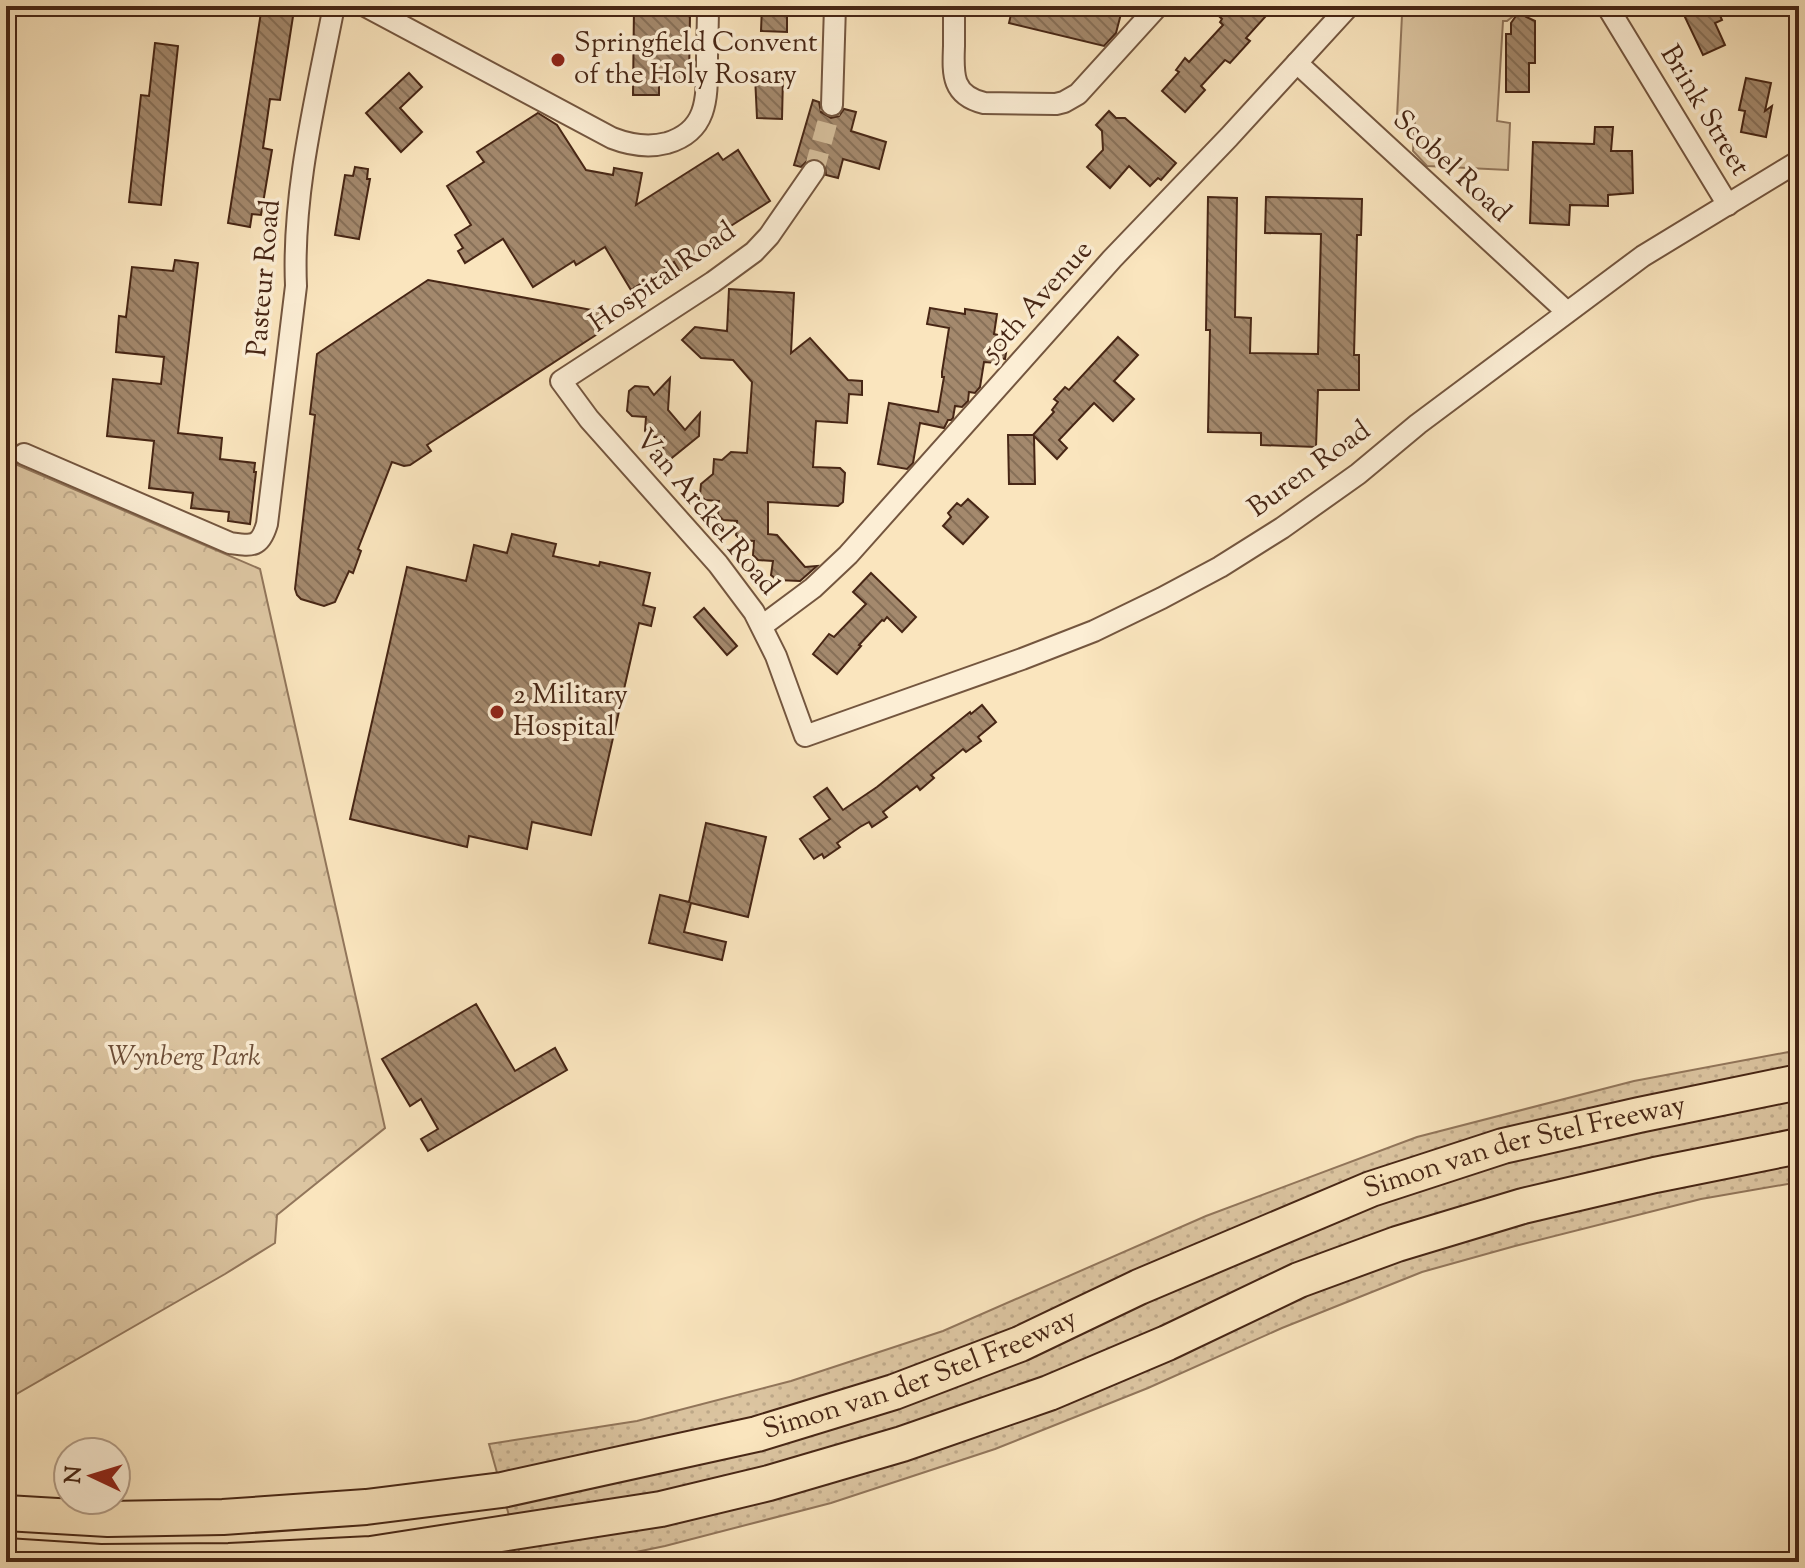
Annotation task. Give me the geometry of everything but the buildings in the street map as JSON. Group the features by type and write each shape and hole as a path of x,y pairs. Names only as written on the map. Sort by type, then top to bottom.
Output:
{"highway":[{"name":"Simon van der Stel Freeway","path":"6,1513 108,1519 223,1517 366,1507 502,1490 757,1434 894,1392 1020,1344 1139,1287 1371,1189 1503,1146 1799,1082"},
{"name":"Simon van der Stel Freeway","path":"6,1556 100,1562 229,1561 371,1554 661,1509 769,1483 902,1444 1049,1393 1167,1343 1299,1280 1397,1244 1523,1206 1799,1146"}],"street":[{"name":"Pasteur Road","path":"24,454 230,543 254,544 263,538 296,286 294,249 305,156 334,6"},
{"path":"365,6 612,138 652,146 680,138 702,115 707,97 708,6"},
{"path":"832,105 835,6"},
{"path":"954,6 953,72 957,84 969,97 984,103 1056,104 1078,94 1158,6"},
{"name":"50th Avenue","path":"762,626 813,588 848,555 1112,259 1349,6"},
{"name":"Brink Street","path":"1610,7 1728,205"},
{"name":"Scobel Road","path":"1297,63 1567,312"},
{"name":"Buren Road","path":"805,736 1094,631 1220,567 1358,474 1418,424 1643,256 1799,161"},
{"name":"Hospital Road","path":"561,381 754,252 814,171"},
{"name":"Van Arckel Road","path":"561,381 589,419 718,564 745,599 776,656 805,736"}],"green space":[{"path":"1420,6 1517,6 1516,14 1503,21 1497,121 1510,123 1508,170 1427,166 1413,151 1415,118 1397,117 1402,15 1419,16"},
{"name":"Wynberg Park","path":"6,460 260,569 385,1128 277,1215 275,1243 6,1400"},
{"path":"1799,1050 1799,1182 1701,1199 1422,1272 995,1449 831,1503 665,1546 588,1562 522,1562 489,1444 637,1421 791,1381 943,1331 1206,1216 1417,1137 1634,1081"}],"tunnel":[{"path":"814,171 832,105"}],"place":[{"name":"Springfield Convent of the Holy Rosary","path":"558,60"},
{"name":"2 Military Hospital","path":"497,712"}]}
